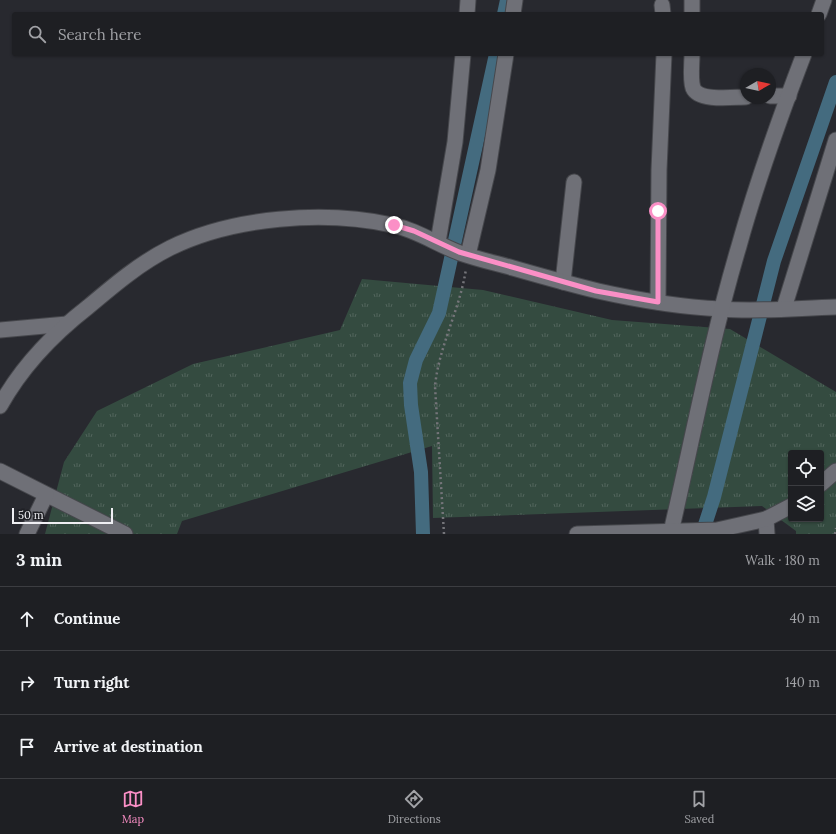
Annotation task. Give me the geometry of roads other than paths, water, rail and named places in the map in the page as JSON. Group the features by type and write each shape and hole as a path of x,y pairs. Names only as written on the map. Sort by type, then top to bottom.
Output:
{"street":[{"path":"467,12 468,0"},
{"path":"513,12 515,0"},
{"path":"692,0 692,12"},
{"path":"820,12 824,0"},
{"path":"441,243 455,142 463,56"},
{"path":"463,254 488,170 506,56"},
{"path":"658,302 659,170 664,56"},
{"path":"692,56 692,82 697,94 715,98 740,97"},
{"path":"678,532 722,310 743,231 803,56"},
{"path":"776,96 789,96"},
{"path":"781,308 836,140"},
{"path":"563,282 574,182"},
{"path":"0,406 12,384 35,355 66,324 120,281 154,257 192,239 232,227 266,222 307,218 366,220 414,231 463,254 563,282 658,302 722,310 836,307"},
{"path":"0,330 66,324"},
{"path":"0,471 125,534"},
{"path":"824,481 836,471"},
{"path":"27,534 46,495"},
{"path":"577,534 678,532 767,527 788,509"}],"waterway":[{"path":"504,12 507,0"},
{"path":"423,534 421,472 411,405 410,383 416,360 439,313 496,56"},
{"path":"702,534 714,497 774,261 836,82"}]}
